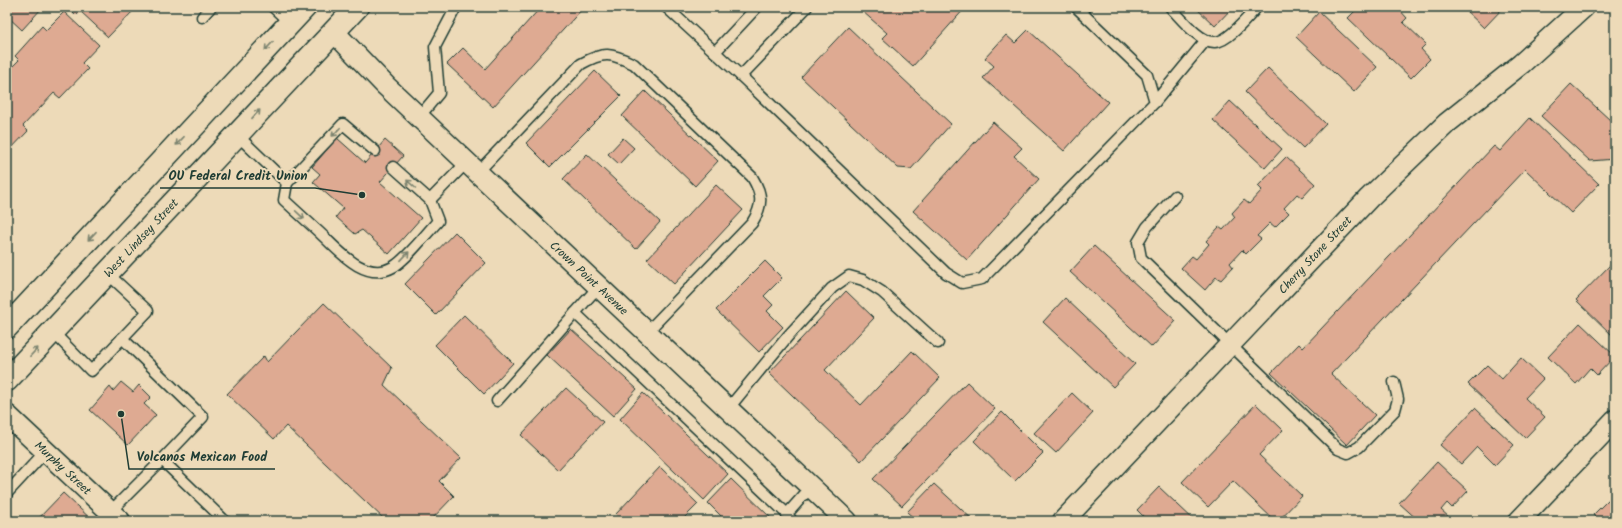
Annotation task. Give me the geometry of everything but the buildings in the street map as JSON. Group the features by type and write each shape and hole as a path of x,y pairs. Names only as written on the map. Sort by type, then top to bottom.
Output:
{"street":[{"path":"7,327 305,7"},
{"name":"West Lindsey Street","path":"7,380 357,7"},
{"name":"Cherry Stone Street","path":"1063,521 1210,368 1369,198 1419,149 1466,107 1547,41 1584,7"},
{"name":"Crown Point Avenue","path":"334,32 419,117 847,521"},
{"name":"Murphy Street","path":"7,416 115,516"},
{"path":"1519,521 1615,420"}],"lane":[{"path":"202,17 212,7"},
{"path":"273,7 290,23"},
{"path":"419,117 439,93 435,47 456,7"},
{"path":"666,7 946,273 962,283 982,279 1155,102 1206,40"},
{"path":"715,52 757,7"},
{"path":"740,76 807,7"},
{"path":"1076,7 1147,76 1155,102"},
{"path":"1170,7 1199,36 1206,40 1216,42 1223,40 1232,33 1257,7"},
{"path":"430,200 473,167 581,64 595,56 607,54 634,64 752,177 758,188 760,198 760,210 752,223 647,332"},
{"path":"375,151 344,124 287,183 284,200 348,260 365,269 376,271 392,268 401,261 438,221 430,200 393,167"},
{"path":"236,136 287,183"},
{"path":"1175,196 1147,227 1138,242 1141,258 1230,346 1338,449 1348,453 1360,447 1395,410 1398,398 1394,382"},
{"path":"53,332 91,371 148,311 107,273"},
{"path":"728,409 788,336 832,288 849,276 863,280 882,292 938,343"},
{"path":"497,401 599,286"},
{"path":"575,313 790,517 811,487"},
{"path":"115,516 162,460 203,417 122,338"},
{"path":"7,493 46,452"},
{"path":"162,460 226,521"}],"place":[{"name":"OU Federal Credit Union","path":"362,195"},
{"name":"Volcanos Mexican Food","path":"121,414"}]}
